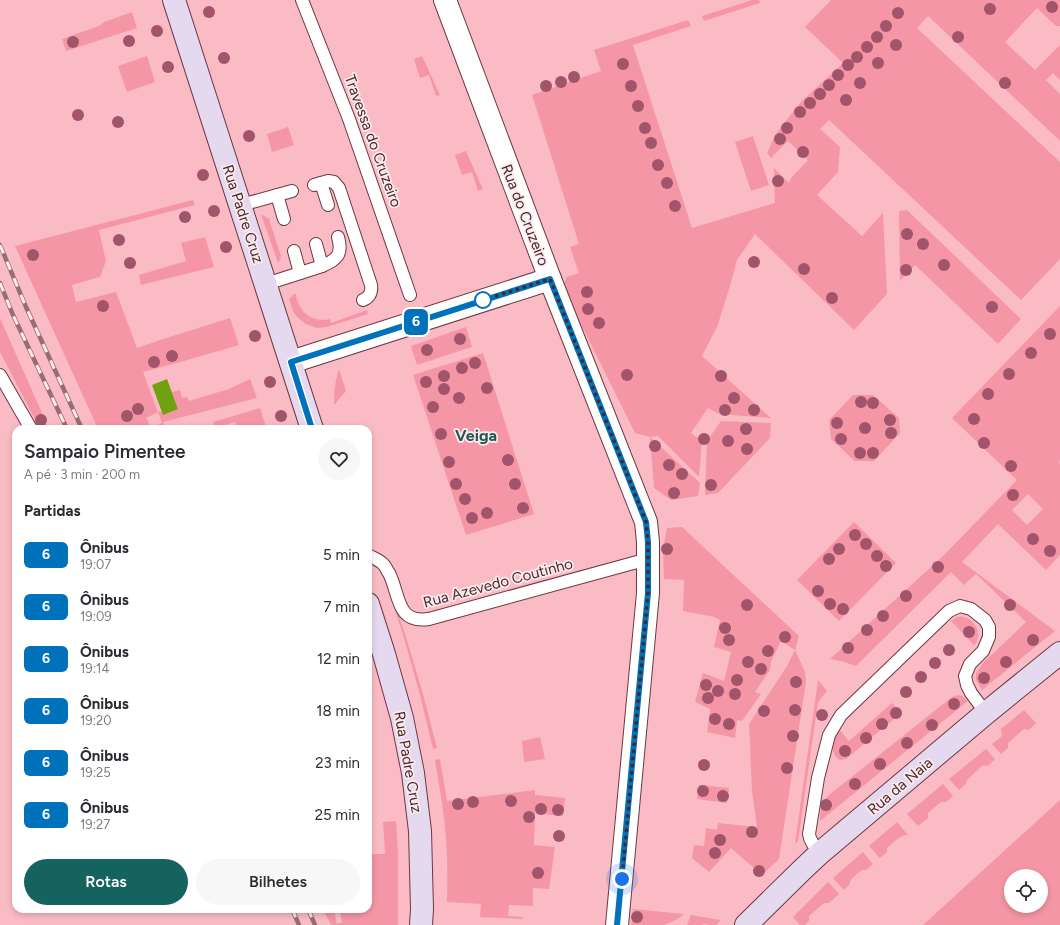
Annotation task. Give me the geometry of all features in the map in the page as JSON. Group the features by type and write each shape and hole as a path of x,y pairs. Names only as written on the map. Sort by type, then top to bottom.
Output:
{"street":[{"name":"Rua Padre Cruz","path":"174,0 311,425"},
{"name":"Rua do Cruzeiro","path":"445,0 550,279 646,522 648,542 648,593 617,925"},
{"path":"291,362 550,279"},
{"name":"Rua Padre Cruz","path":"372,616 402,718 413,773 420,831 421,925"},
{"name":"Rua da Naia","path":"746,925 820,853 986,713 1060,653"}],"lane":[{"name":"Travessa do Cruzeiro","path":"302,0 350,119 410,295"},
{"path":"328,205 318,184 328,181 334,182 339,188 371,285 372,291 370,295 363,300"},
{"path":"241,205 292,191"},
{"path":"277,196 284,219"},
{"path":"266,284 330,263 337,257 340,251 338,237"},
{"path":"316,244 322,266"},
{"path":"294,251 300,273"},
{"path":"0,375 29,425"},
{"name":"Rua Azevedo Coutinho","path":"372,558 384,565 390,576 402,611 408,617 421,620 648,559"},
{"path":"820,853 812,844 809,834 818,778 829,735 841,715 949,611 960,606 971,609 985,620 989,628 989,637 983,651 970,664 965,676 967,685 986,713"}],"shaded area":[{"path":"752,0 759,0 760,3 704,21 702,16"},
{"path":"831,0 1060,0 1060,26 1056,26 1037,8 1005,42 1035,70 1060,45 1060,80 1053,73 1046,80 1060,94 1060,141 928,16 917,28 1060,162 1060,259 1021,300 829,120 820,129 840,147 838,172 817,195 862,236 883,213 887,294 854,330 755,234 737,260 717,327 702,356 771,418 719,414 708,408 691,433 702,441 699,477 658,436 650,437 635,433 562,286 567,277 579,273 570,247 579,244 532,95 601,71 594,50 688,20 691,26 633,45 692,228 775,203 774,168 789,183 791,178 808,160 788,141 771,158 767,153 775,135 800,103 843,63 805,27"},
{"path":"132,12 137,28 66,51 62,39"},
{"path":"147,56 155,82 127,92 118,66"},
{"path":"422,56 440,95 436,96 429,75 420,78 414,59"},
{"path":"288,127 294,145 272,152 267,134"},
{"path":"753,136 769,185 751,191 735,142"},
{"path":"466,151 483,189 478,191 472,172 462,175 455,155"},
{"path":"193,200 195,205 99,230 106,261 100,277 72,285 76,302 116,292 137,348 230,318 239,345 143,372 158,412 146,418 150,425 96,425 15,246"},
{"path":"907,210 1021,319 998,344 915,265 900,281 899,211"},
{"path":"261,214 269,219 281,256 278,263"},
{"path":"205,237 214,267 141,285 139,275 186,261 181,243"},
{"path":"295,293 299,305 310,317 322,320 330,319 331,323 367,310 368,314 327,327 317,328 306,324 297,317 293,311 289,299"},
{"path":"1060,306 1060,555 1046,570 998,524 962,562 1055,631 982,690 976,680 976,674 982,664 1026,622 976,574 964,585 951,572 856,666 830,659 942,557 1017,480 952,418","holes":["1028,494 1043,509 1027,525 1012,510"]},
{"path":"0,318 47,425 38,425 0,352"},
{"path":"466,327 472,347 417,365 411,346"},
{"path":"483,353 534,514 466,535 413,375"},
{"path":"339,369 346,391 334,405 335,387"},
{"path":"167,379 178,409 163,415 152,385"},
{"path":"250,379 257,398 163,422 164,425 158,425 162,423 158,412 162,411 163,414 178,409 172,392 180,390 182,398 187,397 189,401 229,389"},
{"path":"853,395 873,395 899,418 900,433 874,461 855,461 831,439 829,420"},
{"path":"260,408 265,425 236,425 235,422 225,425 214,425 213,422"},
{"path":"721,421 771,423 770,438 718,493 705,495 707,441"},
{"path":"650,437 700,483 698,496 671,500 654,488"},
{"path":"854,522 896,563 839,621 797,580"},
{"path":"682,527 799,636 795,650 781,641 771,662 770,670 755,692 761,694 742,721 737,720 735,738 707,732 710,709 695,702 703,673 724,681 731,652 714,647 720,620 714,617 683,611 684,580 664,579 663,549 667,528"},
{"path":"385,574 406,637 437,748 433,749 420,695 384,576"},
{"path":"957,617 967,618 973,622 978,633 977,641 974,645 951,621"},
{"path":"795,650 805,672 806,682 779,859 762,875 731,848 709,872 692,858 694,845 704,846 706,828 717,830 718,823 757,827 752,791 749,724 787,666"},
{"path":"818,680 827,691 818,702 798,841 795,844"},
{"path":"957,695 962,696 968,701 820,821 822,806 829,795 952,697"},
{"path":"892,703 901,713 846,759 840,760 834,754 833,741 839,729 849,741"},
{"path":"1024,710 1036,723 1029,730 1024,729 1008,743 1008,748 1001,754 992,744 1002,736 1001,729"},
{"path":"540,737 545,759 524,762 522,741"},
{"path":"986,749 995,759 988,766 983,765 959,790 949,779"},
{"path":"440,759 447,801 535,790 535,795 565,798 563,816 535,813 534,845 555,847 549,889 533,888 533,906 509,905 508,916 523,917 522,919 480,917 481,904 447,902 445,828 435,760"},
{"path":"943,784 953,796 946,802 941,802 928,813 928,818 918,826 907,814"},
{"path":"699,785 729,788 727,803 697,799"},
{"path":"1060,800 1060,925 923,925"},
{"path":"396,821 398,853 398,925 331,925 325,913 335,913 337,924 342,922 340,913 372,913 372,854 385,854 383,822"},
{"path":"897,822 908,835 902,836 894,842 887,848 887,852 880,858 869,846"},
{"path":"863,852 873,864 866,870 862,870 854,876 844,890 833,878"},
{"path":"828,882 839,894 829,903 824,903 809,916 809,921 805,925 800,925 793,917"},
{"path":"633,909 684,914 676,920 664,925 631,925"},
{"path":"691,915 721,920 716,925 687,925"}],"railway":[{"path":"0,245 26,307 80,425"},
{"path":"0,283 13,315 65,425"},
{"path":"294,913 299,925"},
{"path":"310,913 315,925"}],"bus line":[{"name":"6","path":"311,425 291,362 550,279 614,440 631,488 646,522 648,542 648,593 617,925"}],"district":[{"name":"Veiga","path":"476,435"}],"route":[{"path":"483,300 550,279 614,440 631,488 646,522 648,542 648,593 622,879"}]}
